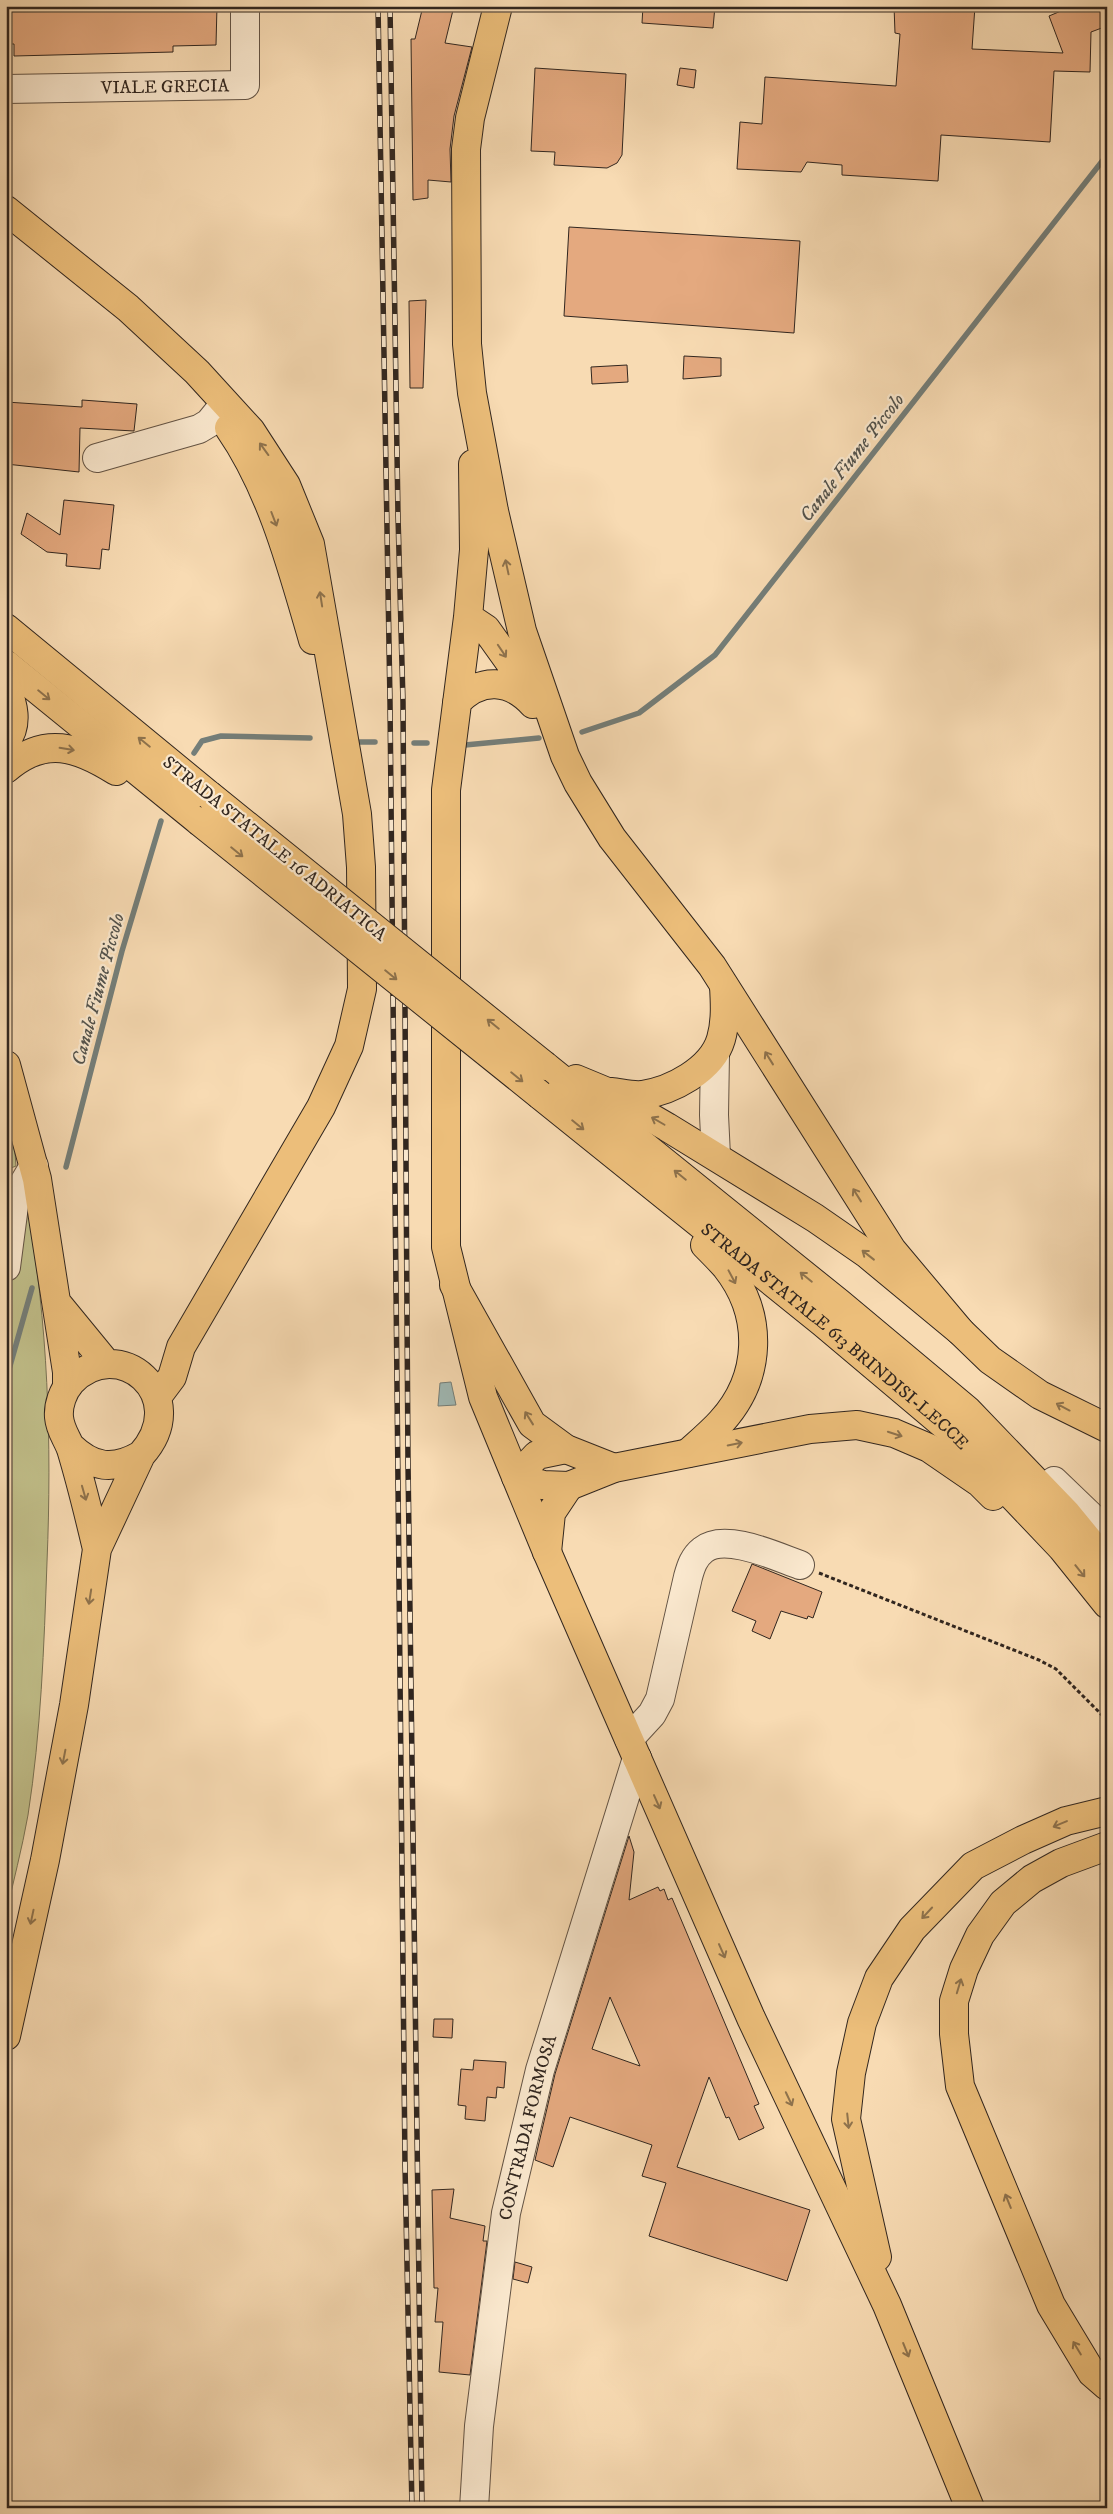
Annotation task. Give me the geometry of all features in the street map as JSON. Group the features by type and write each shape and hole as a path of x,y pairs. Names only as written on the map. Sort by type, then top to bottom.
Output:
{"main road":[{"path":"498,6 470,118 466,149 467,344 472,393 494,511 522,632 554,728 578,783 612,838 693,940 892,1250 960,1331"},
{"path":"6,210 128,308 198,372 250,431 286,484 310,544 361,843 362,989 349,1046 321,1107 190,1330 181,1347 172,1377 157,1397"},
{"path":"128,308 202,390 218,412 255,473 282,541 305,611 349,768"},
{"path":"472,393 474,550 468,616 446,790 444,1098 446,1247 454,1286 483,1396 547,1552 751,2018 887,2305 970,2508"},
{"path":"468,616 477,606 492,602 508,610 522,632"},
{"path":"468,616 486,628 554,728"},
{"name":"STRADA STATALE 16 ADRIATICA","path":"6,628 209,795 545,1066"},
{"name":"STRADA STATALE 16 ADRIATICA","path":"6,664 540,1095"},
{"path":"457,702 467,692 482,685 497,683 509,686 530,701 554,728"},
{"path":"6,685 15,710 10,736 6,742"},
{"path":"6,768 38,750 63,747 89,754 199,821"},
{"path":"606,1092 642,1095 676,1084 696,1072 715,1054 724,1025 724,986"},
{"path":"6,1066 34,1166 56,1301 67,1387"},
{"path":"545,1066 606,1092 716,1156 808,1213 867,1254 960,1331 990,1360 1040,1395 1107,1428"},
{"name":"STRADA STATALE 613 BRINDISI-LECCE","path":"545,1066 839,1303 967,1410 1067,1514 1107,1563"},
{"name":"STRADA STATALE 613 BRINDISI-LECCE","path":"540,1095 822,1322 949,1429 1062,1548 1107,1604"},
{"path":"641,1176 727,1268 748,1307 755,1345 745,1387 722,1421 688,1453"},
{"path":"454,1286 532,1424 566,1449 614,1468"},
{"path":"56,1301 107,1364"},
{"path":"70,1446 82,1457 96,1464 112,1465 127,1462 141,1454 152,1443 158,1428 160,1413 157,1397 149,1383 138,1373 123,1366 107,1364 85,1371 67,1387 61,1401 59,1417 62,1432 70,1446 97,1549"},
{"path":"516,1477 542,1485 569,1486 614,1468 810,1429 857,1425 894,1433 929,1448 972,1478 1022,1522 1062,1548"},
{"path":"516,1477 537,1455 566,1449"},
{"path":"6,2036 45,1860 74,1705 97,1549 141,1454"},
{"path":"547,1552 551,1513 569,1486"},
{"path":"887,2305 846,2119 850,2073 862,2024 879,1978 912,1929 973,1866 1023,1840 1066,1821 1107,1811"},
{"path":"1107,1846 1061,1863 1032,1879 1004,1902 980,1935 964,1968 954,2001 954,2034 960,2086 1051,2305 1092,2373 1107,2386"}],"street":[{"name":"VIALE GRECIA","path":"6,89 245,85 245,6"},
{"path":"97,458 199,429 209,423 218,412"},
{"path":"715,1054 714,1115 716,1156"},
{"path":"6,1174 34,1166"},
{"path":"6,1267 15,1198 34,1166"},
{"path":"839,1303 920,1358 975,1402 1075,1504 1107,1532"},
{"path":"633,1748 646,1721 660,1699 688,1577 693,1560 702,1550 712,1544 751,1547 800,1565"},
{"name":"CONTRADA FORMOSA","path":"474,2508 480,2426 506,2213 540,2070 633,1748"}],"path":[{"path":"800,1565 1039,1660 1056,1669 1107,1720"}],"shaded area":[{"path":"6,1108 17,1145 15,1153 16,1166 6,1170"},
{"path":"27,1204 40,1293 44,1338 48,1427 48,1517 43,1658 36,1752 28,1815 6,1915 6,1288 14,1223"}],"water":[{"path":"451,1382 456,1405 438,1406 440,1383"}],"building":[{"path":"94,6 217,6 216,45 173,46 173,52 14,56 14,44 6,44 6,12 94,11"},
{"path":"423,6 454,6 445,43 472,47 454,116 450,149 451,182 428,180 428,198 413,200 411,39 415,39"},
{"path":"643,6 715,6 713,28 642,23"},
{"path":"894,6 975,6 972,49 1063,53 1049,16 1061,11 1059,6 1107,6 1107,26 1091,32 1090,72 1054,71 1050,142 941,135 938,181 842,175 842,165 807,162 801,172 737,169 740,122 762,124 765,77 896,86 900,34 895,33"},
{"path":"535,68 626,74 622,155 617,163 607,168 554,165 555,152 531,151"},
{"path":"680,68 696,70 694,88 677,85"},
{"path":"569,227 800,241 794,333 564,316"},
{"path":"426,300 423,388 410,388 409,301"},
{"path":"684,356 721,358 721,376 683,379"},
{"path":"627,365 628,382 592,384 591,367"},
{"path":"82,400 137,404 134,431 80,428 79,472 6,464 6,402 82,407"},
{"path":"64,500 114,505 109,550 102,549 100,569 66,566 67,554 47,552 21,534 27,513 60,535"},
{"path":"752,1564 822,1592 813,1618 808,1616 807,1619 781,1611 770,1639 752,1631 756,1621 732,1611"},
{"path":"629,1836 634,1852 629,1900 658,1887 660,1891 664,1889 668,1900 672,1898 759,2104 754,2106 764,2128 739,2140 729,2117 726,2118 709,2077 677,2167 810,2210 787,2281 649,2236 666,2183 642,2176 652,2145 570,2117 553,2167 535,2160 555,2074","holes":["610,1997 640,2066 592,2049"]},
{"path":"434,2019 453,2019 452,2038 433,2037"},
{"path":"474,2060 506,2062 504,2088 497,2087 496,2098 487,2097 485,2121 465,2119 466,2106 458,2105 461,2069 473,2070"},
{"path":"454,2189 450,2218 485,2226 483,2241 487,2241 470,2375 439,2372 443,2322 435,2322 438,2288 434,2288 432,2190"},
{"path":"515,2262 532,2267 528,2283 513,2279"}],"waterway":[{"name":"Canale Fiume Piccolo","path":"582,732 639,713 715,655 1107,155"},
{"name":"Canale Fiume Piccolo","path":"194,753 202,741 221,736 310,738"},
{"name":"Canale Fiume Piccolo","path":"465,745 539,738"},
{"name":"Canale Fiume Piccolo","path":"360,742 375,742"},
{"name":"Canale Fiume Piccolo","path":"414,743 427,743"},
{"name":"Canale Fiume Piccolo","path":"66,1167 122,951 161,821"},
{"name":"Canale Fiume Piccolo","path":"6,1380 32,1288"}],"railway":[{"path":"378,6 390,702 405,2165 412,2508"},
{"path":"390,6 398,516 403,702 408,1463 422,2508"}]}
